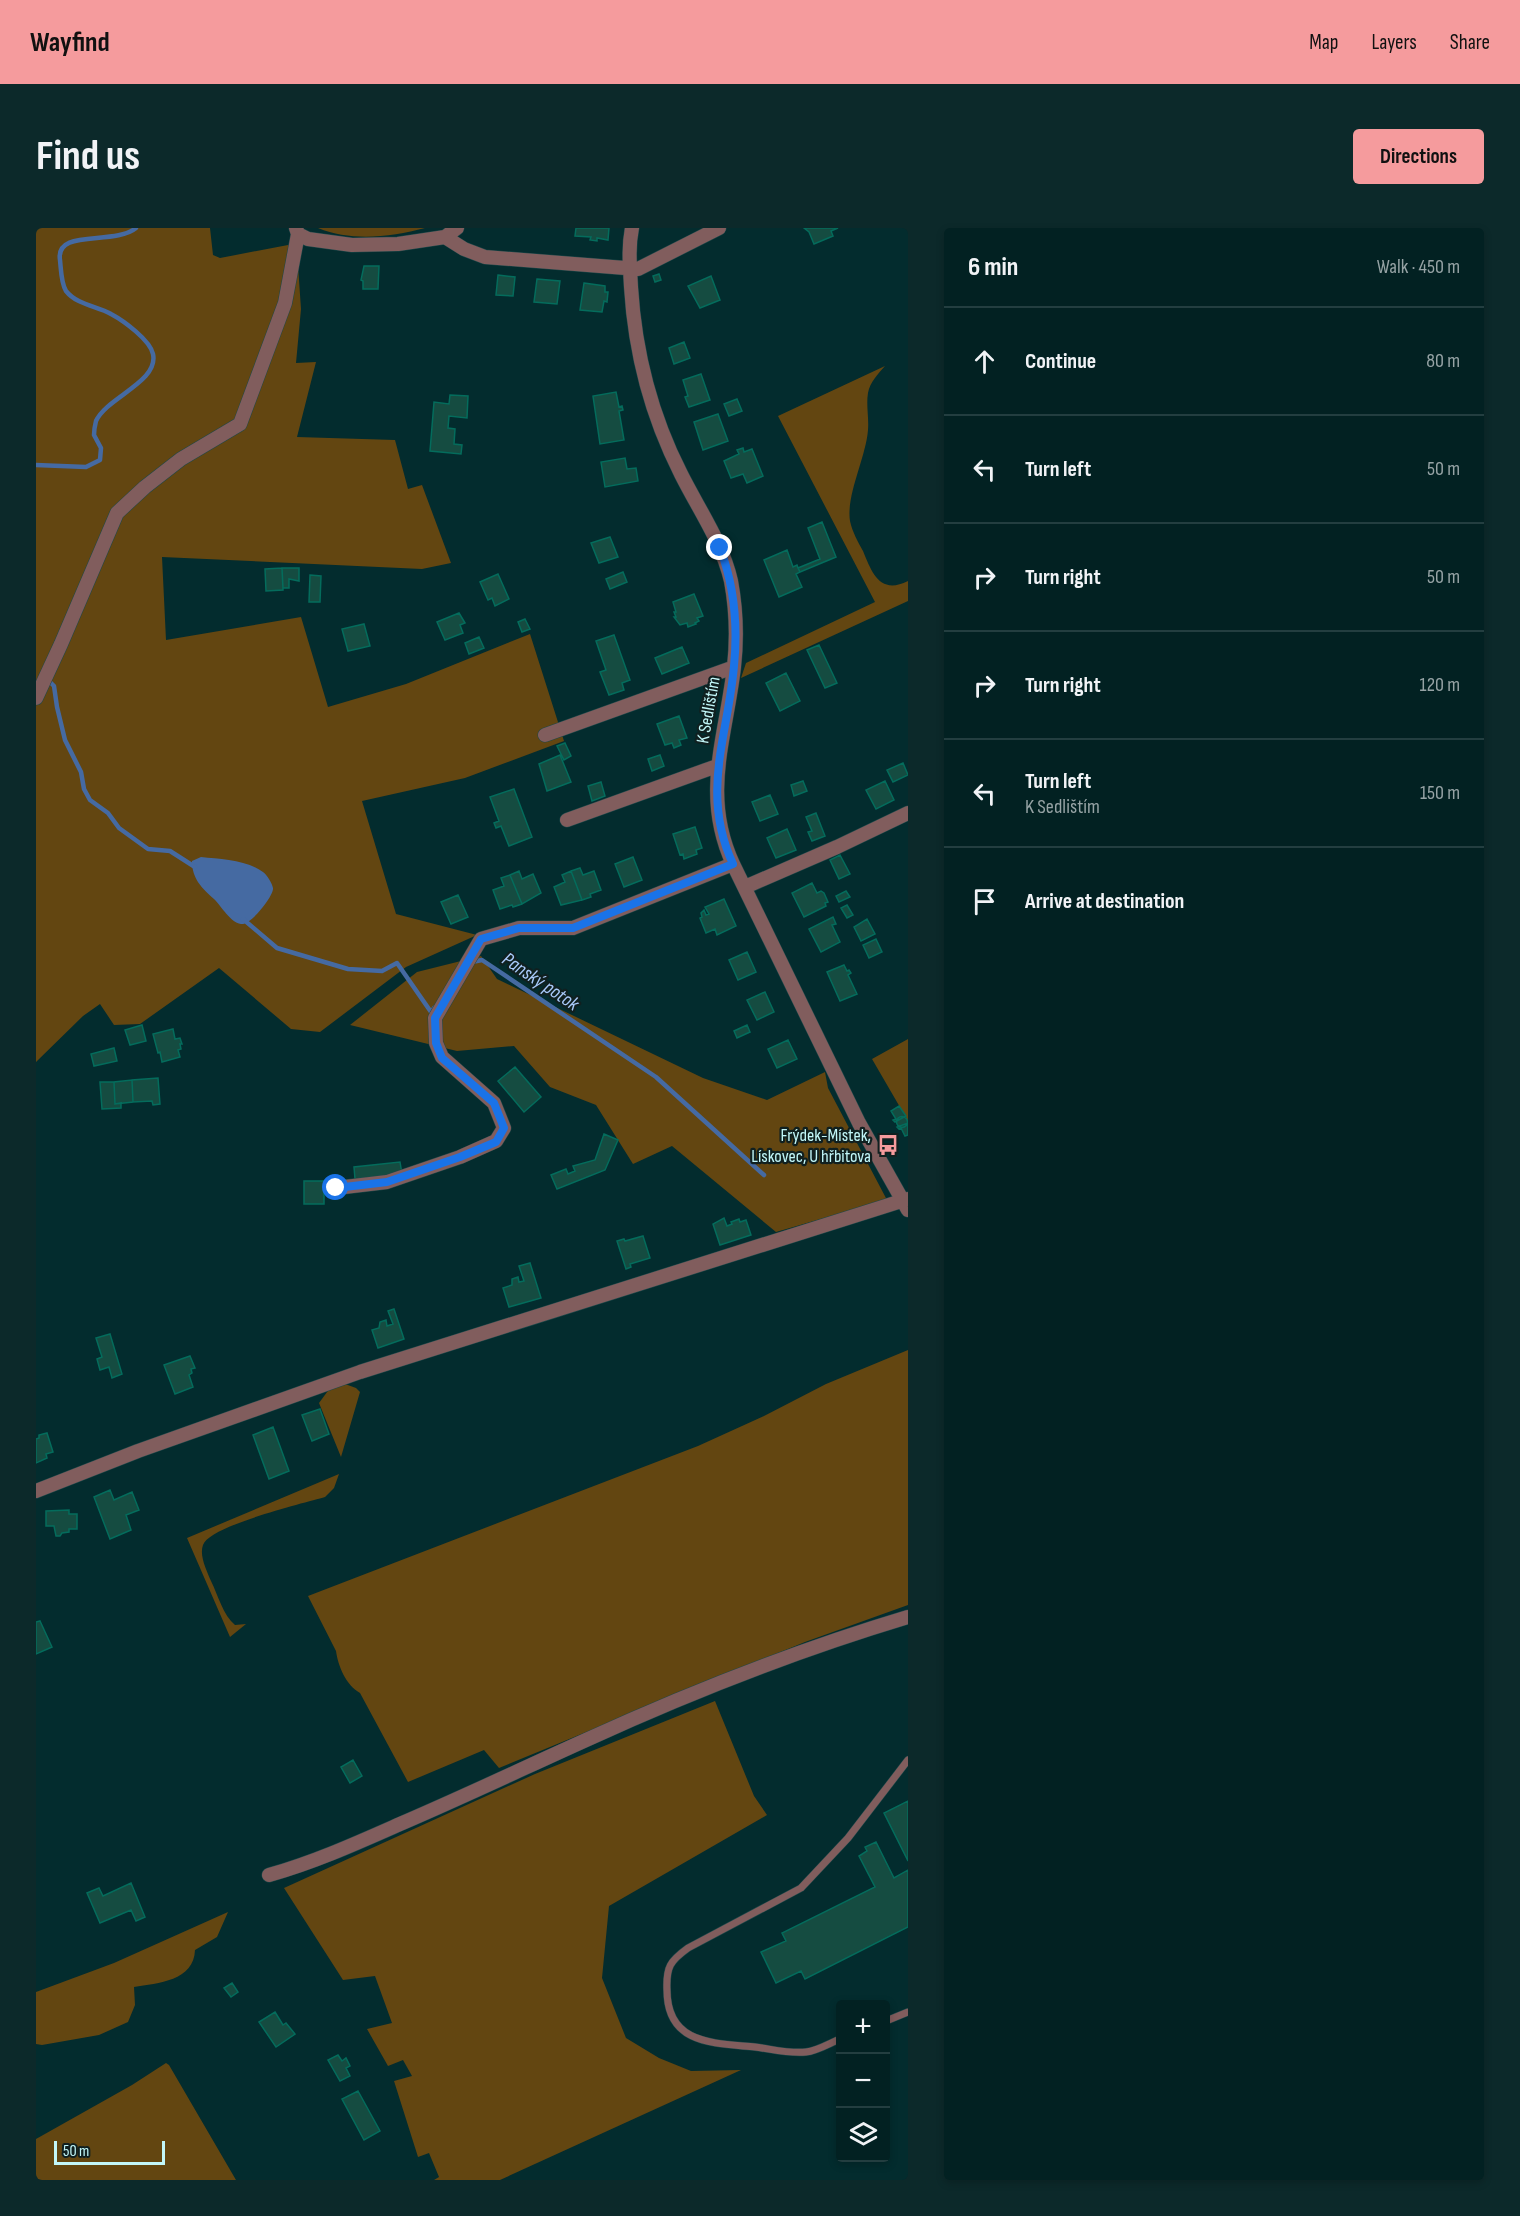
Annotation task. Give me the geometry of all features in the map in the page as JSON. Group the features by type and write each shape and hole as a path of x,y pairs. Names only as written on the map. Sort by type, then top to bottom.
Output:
{"street":[{"path":"36,698 62,644 117,513 145,487 181,459 240,424 285,303 297,231 308,238 328,242 369,245 398,244 445,237 457,228"},
{"name":"K Sedlištím","path":"632,228 630,268 634,328 651,403 682,476 720,548 729,575 735,621 734,667 717,766 719,820 725,844 860,1123 906,1203"},
{"path":"445,237 464,249 485,257 638,269 719,228"},
{"path":"545,735 734,667"},
{"path":"567,820 717,766"},
{"path":"745,887 908,813"},
{"path":"336,1188 387,1182 496,1142 504,1128 494,1103 442,1058 436,1043 435,1018 481,939 519,928 573,928 733,864"},
{"path":"36,1491 138,1451 360,1372 906,1203"},
{"path":"269,1875 308,1864 730,1679 832,1640 908,1617"}],"lane":[{"path":"836,2041 807,2052 708,2042 690,2037 678,2026 671,2013 666,1975 673,1959 688,1948 801,1888 848,1838 908,1760"},
{"path":"890,2019 908,2012"}],"shaded area":[{"path":"36,228 210,228 213,255 220,258 288,245 297,250 301,309 296,363 316,362 297,437 395,440 408,489 422,485 451,563 422,569 162,557 166,640 301,617 328,707 406,684 530,634 564,741 465,778 362,801 396,914 477,935 406,967 320,1032 291,1029 219,968 140,1024 114,1025 100,1004 83,1016 36,1062"},
{"path":"318,228 425,228 385,236 358,237"},
{"path":"885,366 872,382 868,393 868,430 853,488 850,521 855,536 878,580 890,585 908,581 908,601 741,678 746,663 875,602 778,416"},
{"path":"481,956 497,979 703,1078 767,1100 825,1072 828,1088 887,1200 776,1232 672,1146 633,1164 596,1105 550,1087 514,1046 457,1051 350,1025 417,972"},
{"path":"908,1039 908,1121 872,1059"},
{"path":"908,1350 908,1605 805,1642 499,1768 484,1750 408,1782 360,1693 344,1675 336,1651 308,1596 698,1446 826,1384"},
{"path":"345,1384 360,1392 341,1457 319,1403 330,1388"},
{"path":"339,1474 334,1488 325,1497 239,1523 222,1530 203,1545 204,1563 224,1610 235,1625 246,1624 230,1637 187,1538"},
{"path":"715,1701 754,1796 767,1815 609,1906 602,1978 626,2038 659,2058 691,2071 741,2070 500,2180 434,2180 439,2177 429,2153 418,2157 394,2081 412,2076 403,2060 388,2066 367,2029 392,2023 375,1976 343,1980 284,1888 535,1774"},
{"path":"228,1912 217,1937 195,1950 193,1960 182,1974 164,1982 134,1987 135,2005 128,2022 99,2035 42,2045 36,2044 36,1992 114,1963"},
{"path":"166,2063 236,2180 36,2180 36,2139 132,2085"}],"water":[{"path":"201,857 242,863 263,872 273,888 261,910 250,920 241,924 226,914 196,878 192,861"}],"building":[{"path":"576,228 609,228 608,240 597,238 597,241 590,240 591,237 575,236"},
{"path":"804,228 838,228 831,231 833,236 814,244 809,232"},
{"path":"364,266 379,266 378,289 363,289 361,280"},
{"path":"659,274 661,280 655,282 653,276"},
{"path":"498,275 515,277 513,296 496,295"},
{"path":"711,276 720,300 700,308 688,286"},
{"path":"537,279 560,281 557,304 534,302"},
{"path":"584,283 605,286 605,292 608,292 607,302 604,301 602,312 580,310"},
{"path":"684,342 690,358 674,364 669,348"},
{"path":"701,374 710,400 689,407 683,380"},
{"path":"616,392 619,407 622,406 623,410 619,411 624,440 600,444 593,396"},
{"path":"450,395 468,396 467,418 449,416 448,428 455,429 454,444 462,445 461,454 430,451 434,402 449,404"},
{"path":"737,399 742,411 729,416 724,404"},
{"path":"718,414 728,441 703,450 694,422"},
{"path":"743,448 744,452 752,449 763,476 747,483 743,474 731,478 724,461 739,454 737,450"},
{"path":"625,458 627,469 636,468 638,481 605,487 601,462"},
{"path":"822,522 836,557 800,572 798,568 820,559 808,528"},
{"path":"610,537 618,557 599,563 591,543"},
{"path":"787,550 793,567 797,565 800,572 796,574 802,587 779,597 764,560"},
{"path":"282,568 283,590 266,591 265,569"},
{"path":"282,568 299,568 299,581 289,579 289,588 283,588"},
{"path":"623,572 627,582 610,589 606,579"},
{"path":"498,574 509,599 495,606 492,598 488,600 480,582"},
{"path":"310,575 321,576 320,602 309,602"},
{"path":"694,594 703,616 697,618 699,621 696,624 688,627 687,623 680,625 674,617 676,617 674,612 676,612 673,602"},
{"path":"459,613 465,623 460,625 463,633 445,640 437,622"},
{"path":"525,619 530,629 522,632 518,622"},
{"path":"364,624 370,646 348,651 342,629"},
{"path":"614,635 630,680 622,683 624,690 609,695 600,672 606,670 596,641"},
{"path":"479,637 484,648 469,654 465,643"},
{"path":"819,645 837,683 825,688 807,650"},
{"path":"682,647 689,663 662,674 655,658"},
{"path":"786,673 800,701 780,711 766,683"},
{"path":"679,716 687,738 679,740 681,745 674,748 672,743 665,745 657,724"},
{"path":"565,743 571,756 564,760 557,746"},
{"path":"560,755 571,782 547,791 539,764"},
{"path":"660,755 664,766 652,771 648,759"},
{"path":"903,763 908,775 893,782 887,770"},
{"path":"803,781 807,791 794,796 791,785"},
{"path":"885,781 894,800 876,809 866,790"},
{"path":"601,782 605,796 592,801 588,786"},
{"path":"514,789 532,837 509,846 501,826 496,828 494,823 499,821 490,797"},
{"path":"770,795 778,814 760,821 752,802"},
{"path":"816,813 825,836 812,841 808,832 812,831 806,817"},
{"path":"695,827 702,848 696,850 697,854 684,859 683,854 680,855 673,834"},
{"path":"787,829 796,850 776,858 767,838"},
{"path":"840,855 850,874 839,879 830,860"},
{"path":"633,857 642,880 624,887 615,864"},
{"path":"580,868 583,875 594,871 601,890 582,900 571,871"},
{"path":"519,871 522,879 533,874 541,893 522,904 510,875"},
{"path":"571,871 582,900 561,905 554,887 565,882 562,875"},
{"path":"510,875 522,904 500,909 493,890 504,886 501,878"},
{"path":"812,883 817,893 821,891 824,893 828,902 825,903 826,906 804,917 792,893"},
{"path":"846,891 850,897 839,902 836,896"},
{"path":"458,895 468,917 451,924 441,902"},
{"path":"724,899 736,926 717,935 715,929 706,933 700,918 701,913 704,910 706,915 709,914 705,907"},
{"path":"847,905 853,915 847,918 841,908"},
{"path":"833,917 836,924 832,925 840,942 821,952 809,929"},
{"path":"867,919 875,934 861,941 854,927"},
{"path":"876,939 882,952 869,958 863,945"},
{"path":"747,952 756,972 738,980 729,960"},
{"path":"844,965 851,973 848,975 857,994 840,1001 827,972"},
{"path":"765,992 774,1012 757,1020 747,1000"},
{"path":"142,1025 146,1041 130,1045 125,1030"},
{"path":"747,1025 750,1032 737,1038 734,1031"},
{"path":"173,1029 175,1039 180,1038 182,1044 180,1044 181,1049 178,1050 180,1057 162,1062 153,1034"},
{"path":"788,1040 797,1059 777,1068 768,1049"},
{"path":"114,1048 117,1061 94,1066 91,1054"},
{"path":"515,1067 541,1097 524,1112 498,1081"},
{"path":"158,1078 160,1104 153,1105 152,1101 133,1102 132,1080"},
{"path":"132,1080 133,1102 115,1104 114,1082"},
{"path":"100,1082 114,1082 115,1104 121,1103 121,1108 102,1109"},
{"path":"899,1106 906,1116 895,1122 893,1120 896,1119 891,1111"},
{"path":"902,1116 908,1122 902,1128 896,1122"},
{"path":"908,1123 908,1135 905,1136 901,1128 897,1127"},
{"path":"604,1134 618,1140 605,1170 557,1189 551,1175 566,1169 568,1174 575,1171 573,1166 595,1160"},
{"path":"400,1162 402,1174 355,1179 354,1167"},
{"path":"304,1181 324,1181 324,1204 304,1204"},
{"path":"724,1218 727,1226 739,1219 740,1222 746,1220 751,1235 720,1245 713,1224"},
{"path":"643,1236 650,1258 630,1264 631,1267 626,1269 617,1241"},
{"path":"530,1263 541,1298 509,1307 503,1288 512,1285 512,1279 518,1277 519,1282 524,1281 519,1266"},
{"path":"394,1309 404,1339 378,1348 372,1330 379,1328 380,1322 386,1320 387,1326 393,1324 388,1311"},
{"path":"110,1334 122,1374 112,1378 109,1367 100,1370 97,1359 102,1357 96,1338"},
{"path":"190,1356 195,1368 191,1369 192,1373 189,1375 193,1387 175,1394 164,1365"},
{"path":"320,1409 329,1434 312,1441 302,1415"},
{"path":"273,1427 289,1471 269,1479 253,1435"},
{"path":"47,1433 53,1452 46,1454 47,1458 36,1463 36,1439 39,1435"},
{"path":"110,1490 114,1500 132,1492 139,1510 126,1515 131,1530 110,1539 94,1497"},
{"path":"69,1510 69,1514 77,1514 77,1529 69,1529 69,1532 56,1536 54,1526 46,1526 46,1511"},
{"path":"40,1621 52,1647 36,1654 36,1622"},
{"path":"353,1760 362,1776 350,1783 341,1767"},
{"path":"908,1801 908,1861 884,1813"},
{"path":"876,1842 894,1878 908,1870 908,1927 805,1979 801,1971 776,1983 761,1952 786,1941 782,1933 875,1887 859,1856 867,1851 865,1847"},
{"path":"131,1883 145,1917 136,1921 131,1910 100,1923 87,1893 99,1888 103,1896"},
{"path":"232,1983 238,1992 231,1997 224,1988"},
{"path":"275,2012 283,2025 286,2023 295,2034 276,2047 259,2022"},
{"path":"338,2055 342,2061 346,2058 350,2066 346,2068 350,2076 340,2081 328,2060"},
{"path":"358,2091 380,2131 364,2140 342,2099"}],"waterway":[{"path":"36,465 86,467 100,460 101,448 94,435 96,421 110,404 141,381 153,364 151,349 142,337 111,314 71,296 64,288 62,276 61,250 67,244 114,236 136,228"},
{"name":"Panský potok","path":"51,683 54,686 65,740 81,772 84,789 90,800 108,813 119,828 148,849 170,851 195,867"},
{"name":"Panský potok","path":"243,919 277,948 348,969 382,971 397,963 431,1012 434,1008"},
{"name":"Panský potok","path":"472,962 482,960 656,1077 764,1175"}],"place":[{"name":"Frýdek-Místek, Lískovec, U hřbitova","path":"888,1145"}],"route":[{"path":"336,1188 387,1182 496,1142 504,1128 494,1103 442,1058 436,1043 435,1018 481,939 519,928 573,928 733,864 722,832 717,801 717,766 734,667 735,642 733,594 720,548"}]}
